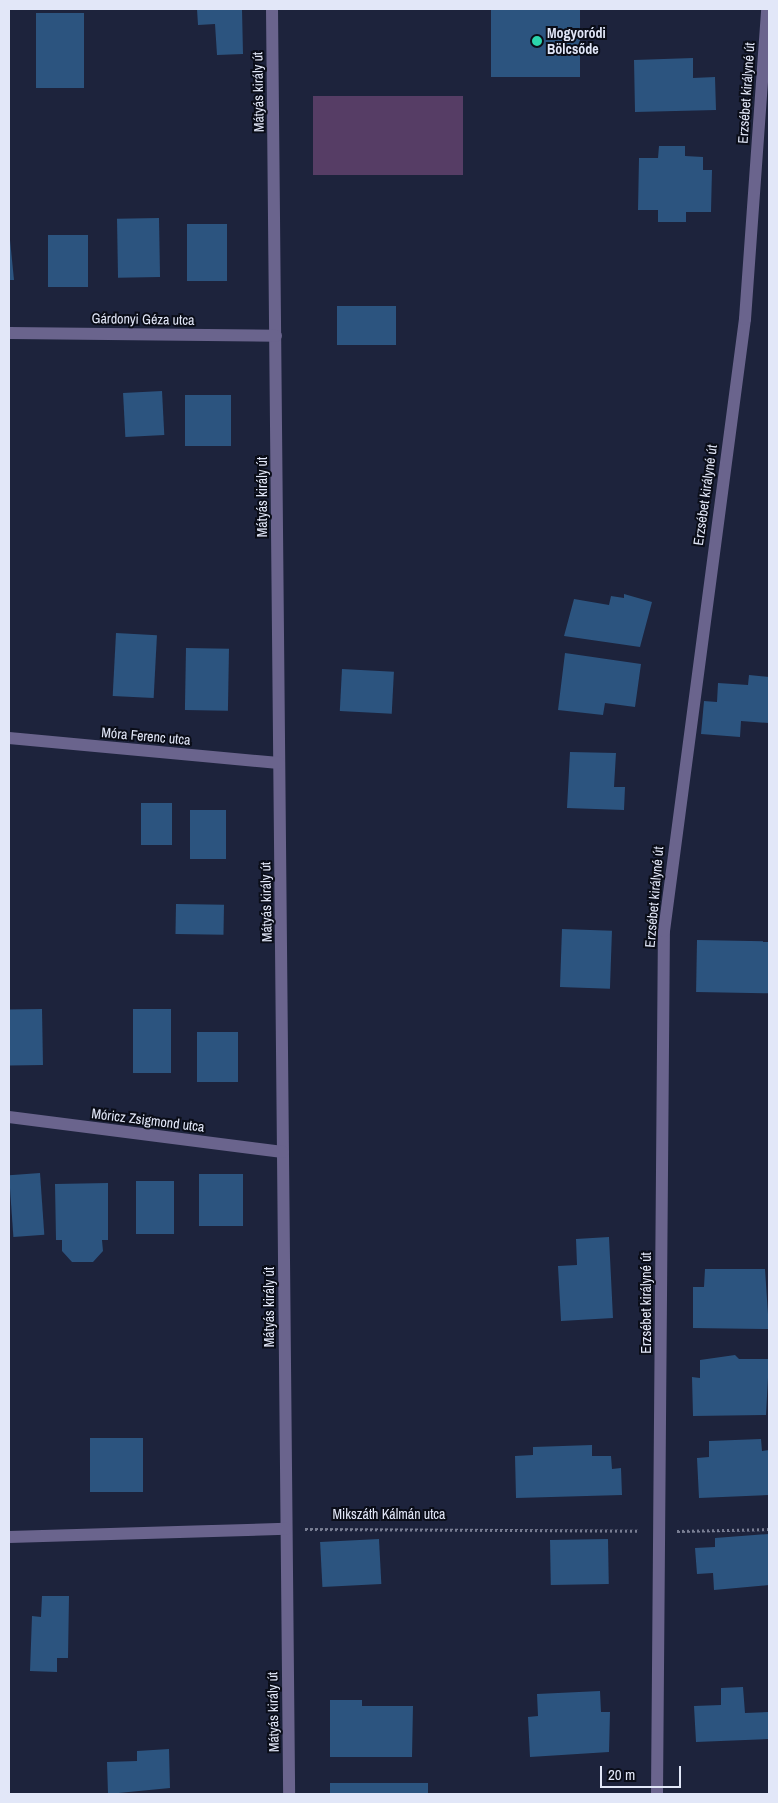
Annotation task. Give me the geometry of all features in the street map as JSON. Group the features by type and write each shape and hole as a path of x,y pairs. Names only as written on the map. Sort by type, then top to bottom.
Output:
{"street":[{"name":"Mátyás király út","path":"272,9 288,1794"},
{"name":"Erzsébet királyné út","path":"657,1794 664,931 678,797 745,319 767,9"},
{"name":"Gárdonyi Géza utca","path":"9,333 276,336"},
{"name":"Móra Ferenc utca","path":"9,738 280,763"},
{"name":"Móricz Zsigmond utca","path":"9,1117 283,1152"},
{"path":"9,1537 286,1529"}],"path":[{"name":"Mikszáth Kálmán utca","path":"286,1529 659,1531 769,1529"}],"shaded area":[{"path":"313,96 463,96 463,175 313,175"}],"building":[{"path":"197,9 242,9 243,54 217,55 215,24 198,25"},
{"name":"Mogyoródi Bölcsőde","path":"491,9 580,9 580,77 491,77"},
{"path":"36,13 84,13 84,88 36,88"},
{"path":"693,58 693,78 715,77 716,110 635,112 634,60"},
{"path":"659,146 685,146 685,156 703,157 703,170 712,170 711,212 686,212 686,222 658,222 658,210 638,210 639,158 658,158"},
{"path":"159,218 160,277 118,278 117,219"},
{"path":"187,224 227,224 227,281 187,281"},
{"path":"9,230 14,280 9,280"},
{"path":"48,235 88,235 88,287 48,287"},
{"path":"337,306 396,306 396,345 337,345"},
{"path":"162,391 164,435 125,437 123,393"},
{"path":"185,395 231,395 231,446 185,446"},
{"path":"624,594 652,602 640,647 564,636 574,599 609,605 611,596 624,598"},
{"path":"116,633 157,635 154,698 113,696"},
{"path":"186,648 229,649 228,711 185,710"},
{"path":"565,653 641,664 635,707 605,703 603,715 558,710"},
{"path":"342,669 394,672 392,714 340,711"},
{"path":"749,675 769,677 769,723 741,721 740,737 701,734 704,701 717,702 718,683 748,685"},
{"path":"570,752 616,753 614,787 625,787 624,810 567,808"},
{"path":"141,803 172,803 172,845 141,845"},
{"path":"190,810 226,810 226,859 190,859"},
{"path":"176,904 224,905 223,935 175,934"},
{"path":"562,929 612,931 610,989 560,987"},
{"path":"697,940 769,941 768,993 696,992"},
{"path":"42,1009 43,1065 10,1066 9,1010"},
{"path":"133,1009 171,1009 171,1073 133,1073"},
{"path":"197,1032 238,1032 238,1082 197,1082"},
{"path":"40,1173 44,1235 13,1237 9,1175"},
{"path":"199,1174 243,1174 243,1226 199,1226"},
{"path":"136,1181 174,1181 174,1234 136,1234"},
{"path":"108,1183 108,1240 102,1240 103,1251 93,1262 72,1262 62,1251 62,1240 56,1240 55,1184"},
{"path":"609,1237 613,1318 561,1321 558,1266 577,1265 576,1239"},
{"path":"705,1269 765,1269 769,1329 693,1328 693,1287 704,1287"},
{"path":"735,1355 739,1359 769,1359 766,1415 693,1416 692,1377 700,1378 700,1360"},
{"path":"90,1438 143,1438 143,1492 90,1492"},
{"path":"761,1439 762,1451 769,1450 769,1495 699,1498 697,1458 709,1457 709,1441"},
{"path":"592,1445 592,1456 611,1456 612,1469 621,1468 622,1495 516,1498 515,1456 533,1455 533,1447"},
{"path":"769,1534 769,1585 714,1590 713,1573 697,1574 695,1548 715,1547 715,1538"},
{"path":"379,1539 381,1584 322,1587 320,1542"},
{"path":"608,1539 609,1584 551,1585 550,1540"},
{"path":"42,1596 69,1596 68,1658 57,1658 57,1672 30,1671 32,1616 41,1617"},
{"path":"743,1687 745,1713 769,1712 769,1739 696,1742 694,1706 721,1705 721,1688"},
{"path":"600,1691 601,1712 610,1712 609,1752 530,1757 528,1717 538,1716 537,1694"},
{"path":"330,1700 362,1700 362,1706 413,1706 412,1757 330,1757"},
{"path":"169,1749 170,1788 108,1794 107,1762 137,1761 137,1751"},
{"path":"330,1783 428,1783 428,1794 330,1794"}],"place":[{"name":"Mogyoródi Bölcsőde","path":"537,41"}]}
